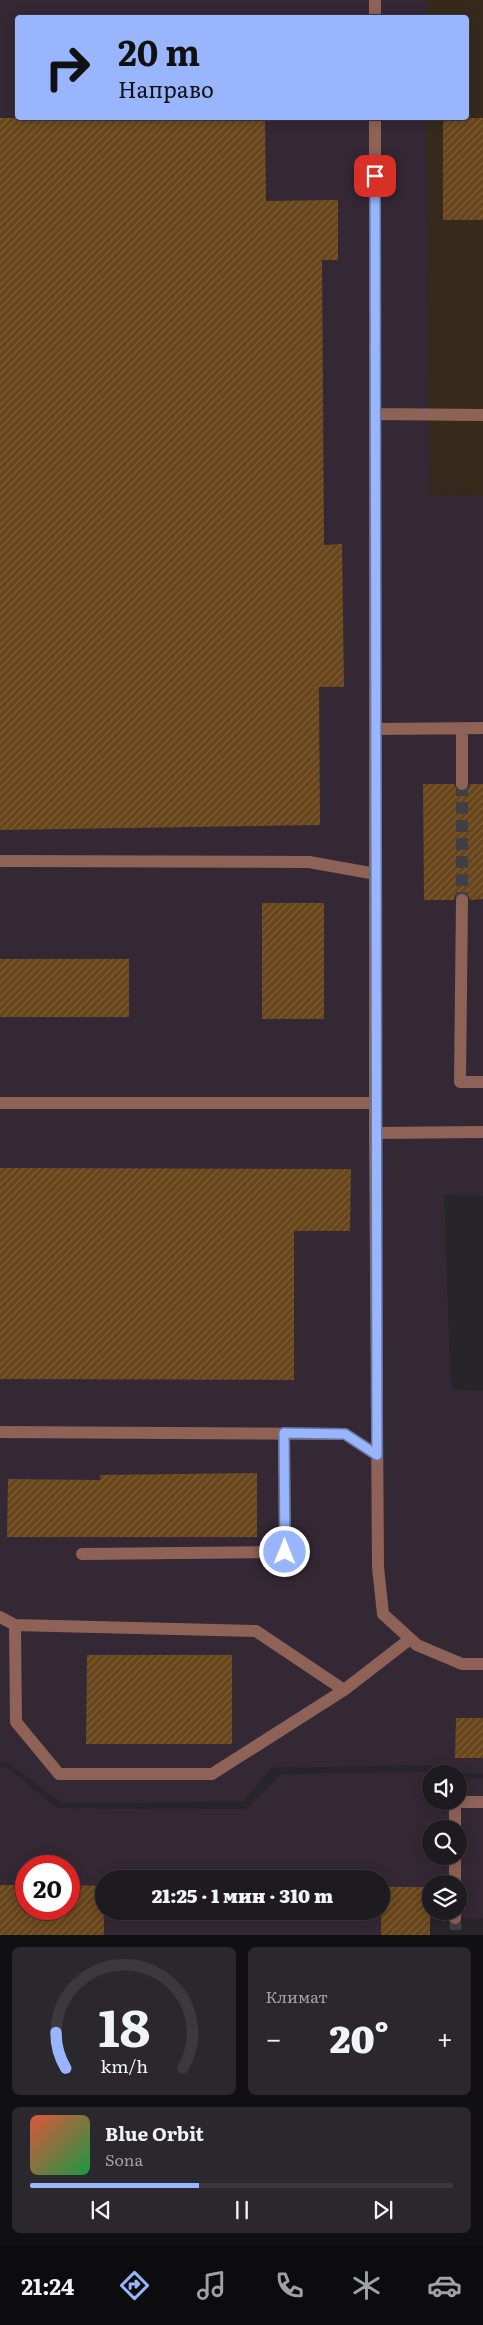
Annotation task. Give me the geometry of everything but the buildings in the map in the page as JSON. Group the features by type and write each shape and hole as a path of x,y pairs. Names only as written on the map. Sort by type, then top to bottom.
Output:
{"lane":[{"path":"375,0 375,15"},
{"path":"375,120 375,1133 378,1567 383,1614 410,1639 417,1645 462,1664 483,1664"},
{"path":"375,414 483,415"},
{"path":"375,728 483,728"},
{"path":"462,728 462,784"},
{"path":"0,861 309,862 376,874"},
{"path":"462,900 460,1082 483,1082"},
{"path":"0,1103 375,1103"},
{"path":"375,1133 483,1132"},
{"path":"0,1432 345,1434 377,1455"},
{"path":"82,1554 285,1552 284,1433"},
{"path":"0,1617 15,1625 256,1631 344,1690"},
{"path":"15,1625 16,1722 59,1774 212,1774 344,1690 410,1639"},
{"path":"455,1820 455,1802 483,1802"}],"shaded area":[{"path":"0,0 426,0 426,15 15,15 15,120 426,120 429,495 483,496 483,1196 444,1195 451,1389 483,1391 483,1773 467,1773 467,1765 271,1768 243,1802 62,1803 8,1763 0,1762"},
{"path":"426,0 483,0 483,496 429,495 426,120 469,120 469,15 426,15"},
{"path":"0,1767 7,1767 57,1808 246,1809 281,1774 422,1772 422,1810 467,1810 467,1779 483,1779 483,1918 467,1918 467,1875 422,1875 422,1920 431,1920 430,1935 0,1935"}],"tunnel":[{"path":"462,784 462,900"},
{"path":"455,1920 456,1935"}],"route":[{"path":"285,1552 284,1433 345,1434 377,1455 375,176"}]}
